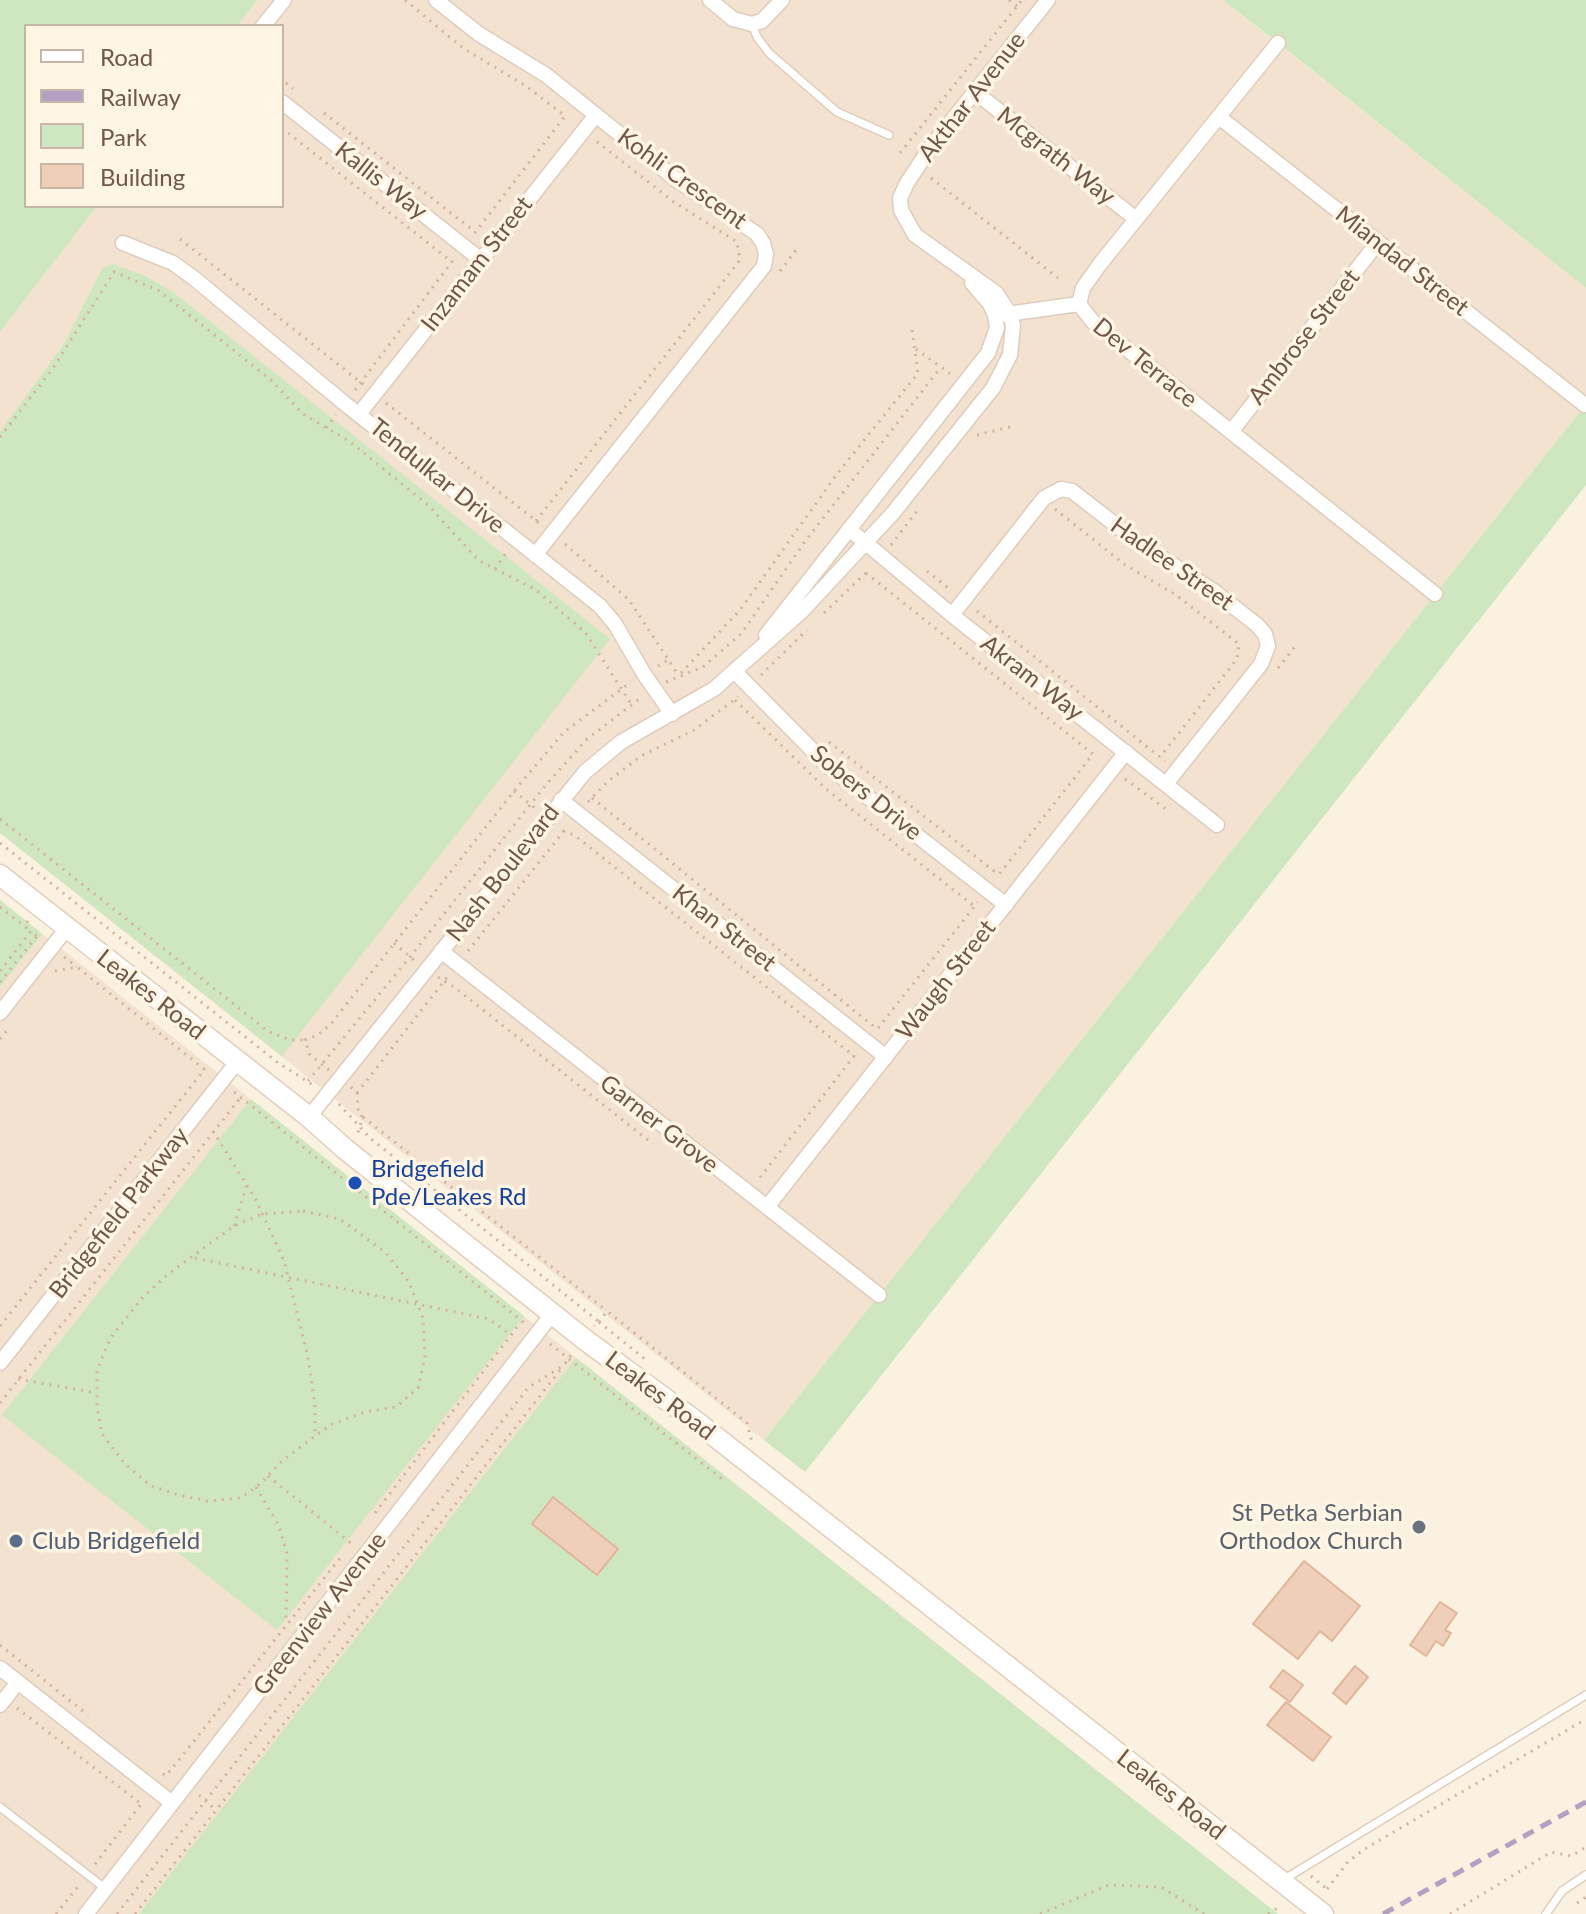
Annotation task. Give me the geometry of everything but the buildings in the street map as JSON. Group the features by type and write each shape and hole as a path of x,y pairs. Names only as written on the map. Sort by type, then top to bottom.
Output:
{"street":[{"path":"265,24 284,0"},
{"name":"Kohli Crescent","path":"436,0 479,34 546,75 678,181 757,234 766,254 764,266 535,555"},
{"path":"710,0 733,19 752,24 762,21 782,0"},
{"name":"Akthar Avenue","path":"1003,314 996,293 915,235 901,210 900,198 930,148 1045,1"},
{"name":"Dev Terrace","path":"1278,43 1089,279 1079,304 1093,322 1435,594"},
{"name":"Mcgrath Way","path":"975,92 1136,219"},
{"name":"Kallis Way","path":"284,104 481,260"},
{"name":"Inzamam Street","path":"359,414 596,115"},
{"name":"Miandad Street","path":"1219,117 1585,405"},
{"name":"Ambrose Street","path":"1231,432 1378,242"},
{"name":"Tendulkar Drive","path":"123,243 173,263 600,606 615,624 672,714"},
{"path":"1003,314 1079,304"},
{"name":"Nash Boulevard","path":"309,1117 585,772 633,734 714,689 735,672 802,611 929,470 993,388 1010,355 1013,326 1003,314 994,341 974,373 735,672"},
{"name":"Hadlee Street","path":"952,615 1044,498 1061,489 1072,491 1139,543 1215,592 1257,625 1267,639 1267,653 1166,784"},
{"name":"Akram Way","path":"849,529 952,615 1217,825"},
{"name":"Sobers Drive","path":"735,672 828,766 1006,905"},
{"name":"Waugh Street","path":"767,1207 1126,752"},
{"name":"Khan Street","path":"561,800 886,1057"},
{"name":"Leakes Road","path":"0,875 309,1117 584,1339 711,1433 1323,1914"},
{"path":"0,1013 67,928"},
{"name":"Garner Grove","path":"441,951 879,1295"},
{"name":"Bridgefield Parkway","path":"0,1363 237,1062"},
{"name":"Greenview Avenue","path":"86,1914 553,1313"},
{"path":"0,1668 172,1803"},
{"path":"2,1702 18,1682"}],"lane":[{"path":"752,24 769,53 837,112 889,135"},
{"path":"1281,1882 1586,1695"},
{"path":"0,1807 106,1889"},
{"path":"1546,1914 1562,1891 1586,1875"}],"path":[{"path":"405,0 463,48 526,86 674,202 737,242 740,260 536,521"},
{"path":"1009,0 1017,6"},
{"path":"900,153 1022,0"},
{"path":"286,83 298,92"},
{"path":"321,111 475,232"},
{"path":"326,428 565,116"},
{"path":"284,130 452,262"},
{"path":"929,177 1058,278"},
{"path":"180,239 552,533 629,600 679,676"},
{"path":"0,437 51,371 114,272 158,290 271,380 303,414 349,441 428,505 478,560 536,590 585,632 631,704 586,740 531,804 308,1081"},
{"path":"679,676 740,610 837,474 918,373 912,330"},
{"path":"679,676 703,667 741,634 806,540 941,367 914,347"},
{"path":"974,436 1014,426"},
{"path":"817,620 882,557 923,503"},
{"path":"1054,508 1124,564 1176,595 1239,644 1237,659 1160,757"},
{"path":"916,563 1177,770"},
{"path":"758,1181 1093,754 866,573"},
{"path":"357,1093 578,813 607,782 641,756 694,730 749,687 807,630"},
{"path":"0,819 269,1032 290,1040 305,1040 318,1035 331,1024 564,732 621,689 668,660"},
{"path":"821,734 999,875"},
{"path":"1112,770 1170,812"},
{"path":"514,791 854,1056"},
{"path":"592,798 878,1028"},
{"path":"0,843 277,1062 339,1103 360,1129 598,1321 135,1914"},
{"path":"0,907 24,926"},
{"path":"0,982 37,936"},
{"path":"394,943 653,1144"},
{"path":"55,970 77,967 726,1482"},
{"path":"0,1039 18,1016"},
{"path":"305,1040 310,1055 357,1093 360,1129 329,1169"},
{"path":"0,1326 205,1069"},
{"path":"0,1403 241,1097"},
{"path":"361,1116 747,1423 753,1446"},
{"path":"213,1131 247,1184 284,1261 308,1357 315,1406 315,1436"},
{"path":"234,1226 247,1184"},
{"path":"303,1211 340,1219 386,1253 409,1282 423,1318 425,1357 418,1388 396,1407 365,1412 330,1425 283,1460 241,1498 207,1501 151,1486 125,1464 102,1434 97,1370 111,1337 143,1297 234,1226 262,1214 303,1211"},
{"path":"192,1257 489,1319 511,1335"},
{"path":"599,1322 607,1311"},
{"path":"370,1520 522,1321"},
{"path":"117,1914 528,1388 564,1365"},
{"path":"18,1379 97,1393"},
{"path":"268,1476 352,1544"},
{"path":"256,1487 279,1526 287,1554 286,1626"},
{"path":"56,1914 342,1556"},
{"path":"0,1645 95,1720"},
{"path":"2,1702 141,1804"},
{"path":"1327,1889 1347,1863 1363,1850 1586,1719"},
{"path":"154,1767 166,1776"},
{"path":"1450,1914 1551,1852 1571,1856 1586,1847"},
{"path":"1040,1914 1109,1885 1161,1887 1204,1914"},
{"path":"1577,1903 1586,1897"}],"shaded area":[{"path":"257,0 1223,0 1586,288 1586,404 764,1440 0,833 0,332 95,208 284,208 284,24 239,24"},
{"path":"0,900 524,1316 1278,1914 0,1914"}],"green space":[{"path":"0,0 257,0 239,24 24,24 24,208 95,208 0,332"},
{"path":"1223,0 1586,0 1586,288 1278,43"},
{"path":"112,264 145,276 173,292 610,639 282,1056 0,833 0,432 64,344 102,269"},
{"path":"1586,404 1586,485 805,1472 764,1440"},
{"path":"0,900 42,934 0,987"},
{"path":"251,1099 524,1316 277,1630 2,1415"},
{"path":"576,1358 1278,1914 139,1914"}],"railway":[{"path":"1383,1914 1586,1802"}],"place":[{"name":"Bridgefield Pde/Leakes Rd","path":"355,1183"},
{"name":"St Petka Serbian Orthodox Church","path":"1419,1527"},
{"name":"Club Bridgefield","path":"16,1541"}]}
